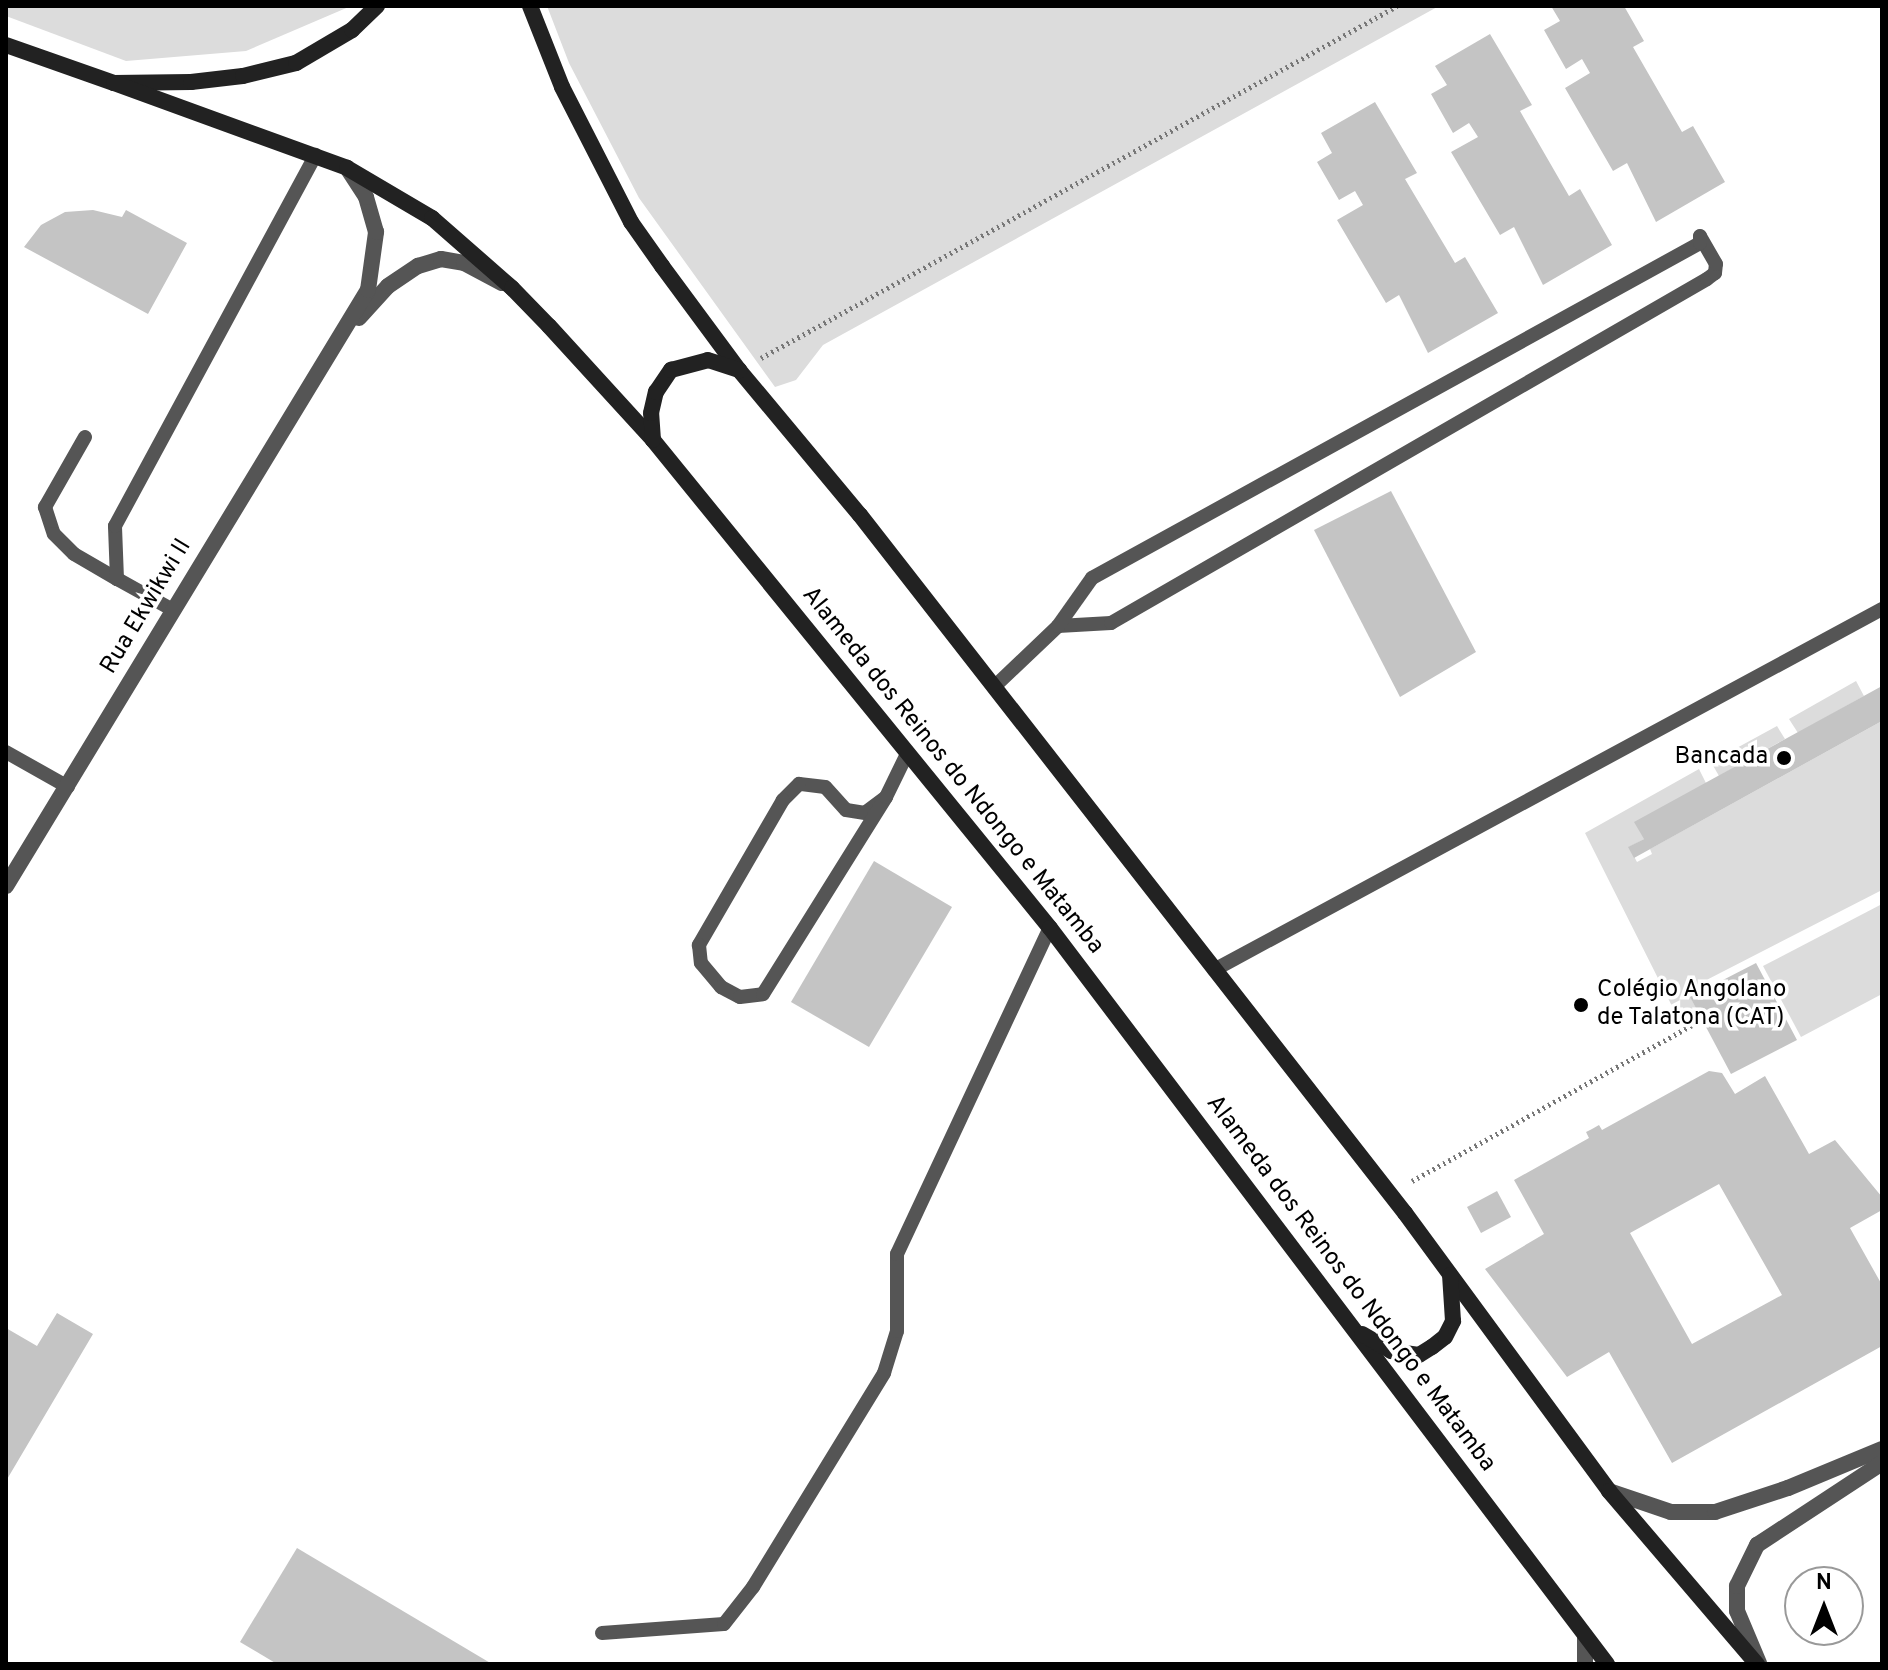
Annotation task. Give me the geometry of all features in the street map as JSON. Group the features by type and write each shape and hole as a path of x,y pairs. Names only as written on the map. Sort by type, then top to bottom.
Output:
{"main road":[{"path":"114,83 243,76 296,63 352,30 377,6"},
{"path":"530,6 562,87 631,222 739,370 860,515 1390,1194 1609,1491 1758,1664"},
{"name":"Alameda dos Reinos do Ndongo e Matamba","path":"6,45 347,168 432,218 512,288 653,440 1050,928 1607,1664"},
{"path":"653,440 651,413 656,392 671,370 708,360 739,370"},
{"path":"1354,1329 1391,1351 1419,1355 1445,1337 1453,1321 1450,1273"}],"street":[{"name":"Rua Ekwikwi II","path":"6,886 368,290 376,232 366,197 347,168"},
{"name":"Rua Ekwikwi II","path":"328,352 388,286 418,266 441,259 464,263 512,288"},
{"path":"1609,1491 1671,1512 1715,1512 1788,1488 1882,1449"},
{"path":"1758,1664 1737,1611 1737,1586 1757,1545 1882,1463"},
{"path":"1585,1636 1585,1664"}],"lane":[{"path":"117,579 115,526 316,155"},
{"path":"994,687 1058,626 1092,578 1700,243 1700,236 1716,264 1715,273 1707,279 1111,623 1058,626"},
{"path":"85,437 45,507 54,534 87,564 173,610"},
{"path":"1214,970 1882,609"},
{"path":"6,752 68,787"},
{"path":"886,797 865,813 846,810 825,787 799,784 783,800 699,945 701,963 721,987 740,997 763,994 886,797 907,754"},
{"path":"602,1633 724,1624 753,1587 884,1373 897,1331 897,1254 1050,928"}],"path":[{"path":"739,370 1397,6"},
{"path":"1390,1194 1701,1020"}],"shaded area":[{"path":"6,6 351,6 246,51 126,61 6,16"},
{"path":"547,6 1439,6 823,345 796,380 775,387 639,198 569,63"},
{"path":"1856,681 1864,696 1798,733 1789,719"},
{"path":"1882,721 1882,890 1687,990 1696,1008 1678,1018 1585,833 1699,769 1706,783 1644,839 1629,847 1637,862 1652,854 1650,849"},
{"path":"1777,726 1785,739 1719,776 1711,762"},
{"path":"1882,904 1882,994 1801,1037 1763,966"}],"building":[{"path":"1551,6 1624,6 1644,41 1633,47 1682,132 1693,126 1725,182 1656,222 1627,163 1613,171 1565,88 1590,73 1582,59 1566,69 1544,30 1560,21"},
{"path":"1490,34 1532,105 1520,111 1569,196 1580,189 1612,245 1543,285 1514,227 1500,235 1451,152 1478,137 1469,123 1453,133 1431,94 1447,85 1435,66"},
{"path":"1375,102 1417,173 1405,179 1455,263 1465,257 1498,313 1428,353 1399,295 1386,303 1337,220 1363,205 1355,191 1339,200 1317,162 1332,153 1321,133"},
{"path":"93,210 122,217 126,210 187,243 148,314 24,247 41,225 65,212"},
{"path":"1391,491 1476,652 1400,697 1314,530"},
{"name":"Bancada","path":"1882,686 1882,721 1634,858 1628,847 1644,839 1634,822"},
{"path":"874,861 952,907 869,1047 791,1002"},
{"path":"1756,963 1797,1040 1731,1074 1690,997"},
{"path":"1709,1071 1722,1073 1735,1094 1765,1076 1809,1154 1835,1140 1882,1197 1882,1210 1850,1228 1882,1285 1882,1346 1672,1463 1609,1352 1567,1377 1485,1269 1544,1234 1514,1180 1589,1138 1586,1132 1599,1125 1602,1130","holes":["1719,1184 1782,1295 1692,1344 1630,1233"]},
{"path":"1497,1191 1511,1217 1481,1233 1467,1207"},
{"path":"57,1313 93,1334 6,1481 6,1328 37,1346"},
{"path":"297,1548 492,1664 277,1664 240,1642"}],"place":[{"name":"Bancada","path":"1784,758"},
{"name":"Colégio Angolano de Talatona (CAT)","path":"1581,1005"}]}
